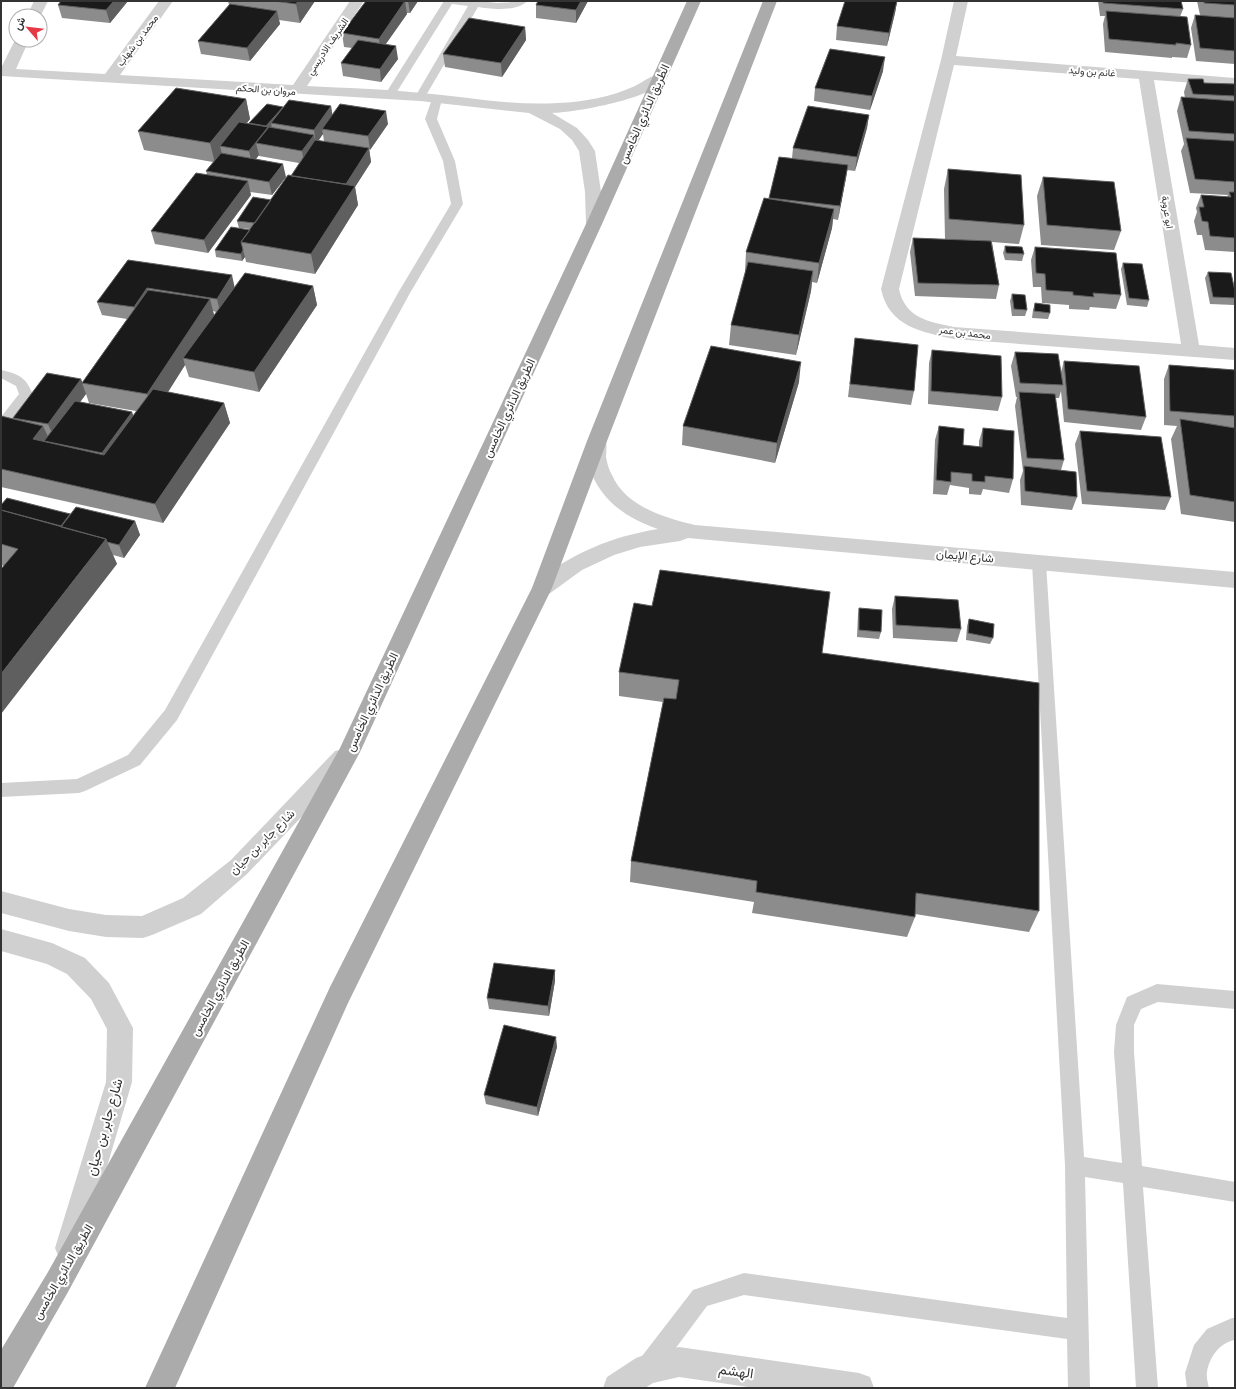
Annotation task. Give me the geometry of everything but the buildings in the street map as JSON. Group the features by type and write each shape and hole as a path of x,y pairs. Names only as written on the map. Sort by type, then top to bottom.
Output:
{"main road":[{"name":"الطريق الدائري الخامس","path":"1,1379 58,1282 349,752 594,224 694,1"},
{"path":"160,1388 339,994 542,588 597,441 770,1"}],"street":[{"name":"محمد بن شهاب","path":"109,79 166,1"},
{"name":"الشريف الادريسي","path":"296,90 357,1"},
{"name":"محمد بن عمر","path":"961,1 948,60 890,289 895,306 908,318 926,327 954,333 1235,354"},
{"path":"4,73 18,48"},
{"name":"غانم بن وليد","path":"948,60 1235,82"},
{"name":"مروان بن الحكم","path":"4,73 420,97 530,109 587,105 615,98 640,89 660,78"},
{"name":"ابو عروبة","path":"1146,75 1191,350"},
{"name":"مروان بن الحكم","path":"530,109 551,117 568,128 580,139 584,146 587,153 594,191 594,224"},
{"name":"شارع الإيمان","path":"597,441 597,458 601,476 611,492 627,506 646,518 670,527 695,532 1235,580"},
{"name":"شارع الإيمان","path":"542,588 565,570 591,555 620,544 649,536 695,532"},
{"name":"شارع جابر بن حيان","path":"1,902 69,920 106,926 142,927 192,906 239,867 349,752"},
{"name":"شارع جابر بن حيان","path":"1,940 52,954 76,966 100,992 120,1028 119,1082 58,1282"},
{"name":"الهشم","path":"618,1388 647,1369 679,1362 859,1388"}],"lane":[{"path":"390,96 449,1"},
{"path":"453,1 500,6 511,5 522,1"},
{"path":"420,97 475,3"},
{"path":"1,790 79,786 134,760 171,715 404,293 457,204 449,161 432,119 437,99"},
{"path":"1,374 9,376 22,384 26,395 1,426"},
{"path":"1039,562 1075,1166 1079,1388"},
{"path":"1147,1388 1124,1052 1125,1025 1134,1003 1157,993 1235,1000"},
{"path":"1075,1166 1235,1192"},
{"path":"647,1369 700,1297 744,1284 1078,1330"},
{"path":"1198,1388 1196,1373 1202,1353 1215,1337 1232,1329 1235,1330"}]}
